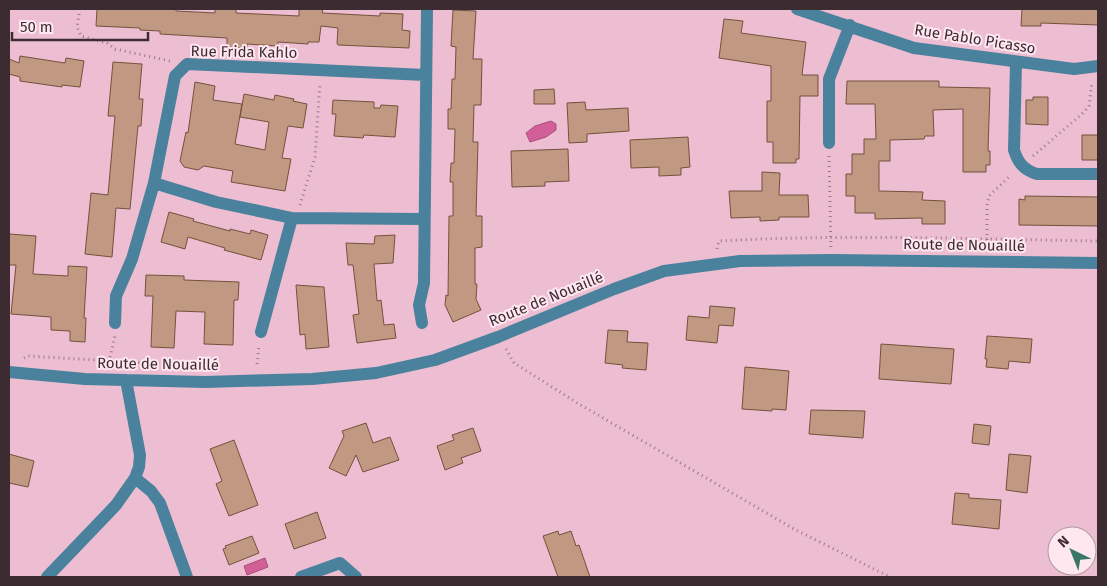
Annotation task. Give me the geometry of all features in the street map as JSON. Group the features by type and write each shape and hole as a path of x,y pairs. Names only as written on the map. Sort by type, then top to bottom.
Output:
{"street":[{"path":"422,323 419,305 424,283 427,9"},
{"name":"Rue Pablo Picasso","path":"797,9 850,25 914,48 1074,69 1098,66"},
{"path":"829,143 829,79 850,25"},
{"path":"1016,62 1014,150 1022,166 1038,174 1098,174"},
{"name":"Rue Frida Kahlo","path":"115,323 116,296 132,258 154,183 175,76 186,64 425,76"},
{"path":"154,183 216,202 292,218 424,219"},
{"path":"261,332 292,218"},
{"name":"Route de Nouaillé","path":"9,372 126,380 205,382 312,379 376,373 435,360 664,271 740,261 831,260 1098,263"},
{"path":"47,577 116,504 136,478 140,455 126,380"},
{"path":"136,478 151,491 160,503 187,577"},
{"path":"301,577 340,563 356,577"}],"path":[{"path":"80,9 77,28 81,36 107,43 115,49 186,64"},
{"path":"292,218 298,209 315,157 321,70"},
{"path":"829,143 831,260"},
{"path":"108,379 109,362 115,337 115,323"},
{"path":"498,337 514,363 579,404 794,529 890,577"},
{"path":"19,361 28,356 172,364"},
{"path":"191,364 228,364"},
{"path":"248,364 266,364"}],"shaded area":[{"path":"551,121 556,124 556,130 546,137 530,142 526,133 535,126"},
{"path":"265,558 268,567 247,575 244,566"}],"building":[{"path":"97,9 176,9 176,11 215,13 215,9 236,9 236,13 299,16 299,9 323,9 322,13 380,16 380,13 403,14 402,30 410,31 409,48 338,45 338,28 321,26 319,42 308,42 308,44 278,42 278,46 247,44 247,48 227,47 227,38 160,34 160,31 140,30 140,28 96,26"},
{"path":"1022,9 1098,9 1098,25 1041,23 1041,26 1021,26"},
{"path":"453,10 476,11 473,59 482,59 481,105 474,105 473,142 478,142 476,216 482,216 482,247 475,248 476,299 481,310 453,322 445,305 446,295 448,296 449,216 453,216 453,182 450,182 451,163 454,163 455,129 448,129 448,109 451,109 452,79 455,79 456,47 451,46"},
{"path":"724,19 743,21 741,33 806,42 802,75 818,75 818,96 800,96 799,159 796,159 796,163 773,163 773,142 767,142 767,101 771,101 771,66 719,58"},
{"path":"20,56 65,63 66,58 84,61 80,87 62,85 62,87 20,81 20,77 9,74 9,59 19,63"},
{"path":"113,62 142,64 139,99 143,99 141,126 138,126 130,209 116,208 112,257 85,254 91,193 108,195 115,116 108,116"},
{"path":"847,81 939,81 939,87 990,88 988,151 990,151 990,165 986,165 986,172 963,172 963,109 933,110 934,136 925,136 924,139 890,140 890,161 879,161 879,191 923,192 922,200 945,201 945,224 922,224 922,218 875,219 875,213 855,213 855,196 846,196 846,174 852,174 852,154 864,154 864,139 876,139 875,104 846,104"},
{"path":"195,82 215,86 213,100 242,104 235,144 265,150 269,122 240,117 244,94 274,100 275,95 307,104 303,128 288,126 282,158 291,159 285,191 231,182 233,171 204,166 198,170 184,167 180,161 186,132 188,133"},
{"path":"554,89 555,104 534,104 534,90"},
{"path":"1033,97 1048,97 1048,125 1026,124 1026,100 1033,100"},
{"path":"333,100 374,102 374,108 380,108 381,105 398,106 395,137 364,135 363,138 334,136 336,114 332,114"},
{"path":"585,102 586,110 628,108 629,131 587,134 587,142 569,143 567,103"},
{"path":"1082,135 1098,135 1098,160 1082,160"},
{"path":"688,137 690,167 681,168 681,175 659,176 659,167 631,168 630,140"},
{"path":"568,149 569,181 545,182 545,186 512,187 511,151"},
{"path":"762,172 780,173 779,195 808,195 809,217 779,217 779,220 760,221 760,217 731,218 729,191 762,191"},
{"path":"1025,196 1098,197 1098,226 1019,225 1019,199 1025,200"},
{"path":"169,212 230,231 230,229 250,234 251,230 268,235 261,260 224,250 225,248 188,237 185,249 161,242"},
{"path":"9,234 36,236 33,274 68,276 68,266 87,267 84,318 86,318 85,342 70,341 70,331 51,330 51,317 11,314 16,265 9,265"},
{"path":"395,235 393,263 374,264 377,301 381,300 384,325 394,324 396,338 357,343 353,315 359,314 353,265 348,265 346,243 374,244 375,236"},
{"path":"146,275 184,276 184,280 239,282 238,300 234,300 233,345 204,344 205,312 176,311 174,348 151,347 153,296 145,296"},
{"path":"296,285 324,287 329,347 306,349 305,334 300,335"},
{"path":"710,306 735,308 733,326 719,325 717,343 686,340 688,316 709,318"},
{"path":"608,330 628,331 627,342 648,343 646,370 622,368 623,365 605,363"},
{"path":"987,336 1032,339 1030,363 1009,361 1008,369 986,367"},
{"path":"881,344 954,349 951,384 879,379"},
{"path":"745,367 789,371 786,410 742,409"},
{"path":"811,410 865,411 863,438 809,434"},
{"path":"366,423 373,443 390,437 399,460 363,472 356,455 346,476 329,468 344,436 342,431"},
{"path":"974,424 991,426 989,445 972,443"},
{"path":"473,428 481,451 461,458 463,463 445,470 437,446 454,440 452,435"},
{"path":"234,440 258,505 229,516 216,484 222,481 210,449"},
{"path":"9,454 34,461 28,487 9,483"},
{"path":"1009,454 1031,456 1027,493 1006,490"},
{"path":"955,493 969,494 969,498 1001,500 999,529 952,524"},
{"path":"317,512 326,538 294,549 285,524"},
{"path":"558,531 559,535 571,531 576,546 579,545 590,577 558,577 543,536"},
{"path":"252,536 259,553 229,565 223,549 226,548 225,546"}]}
